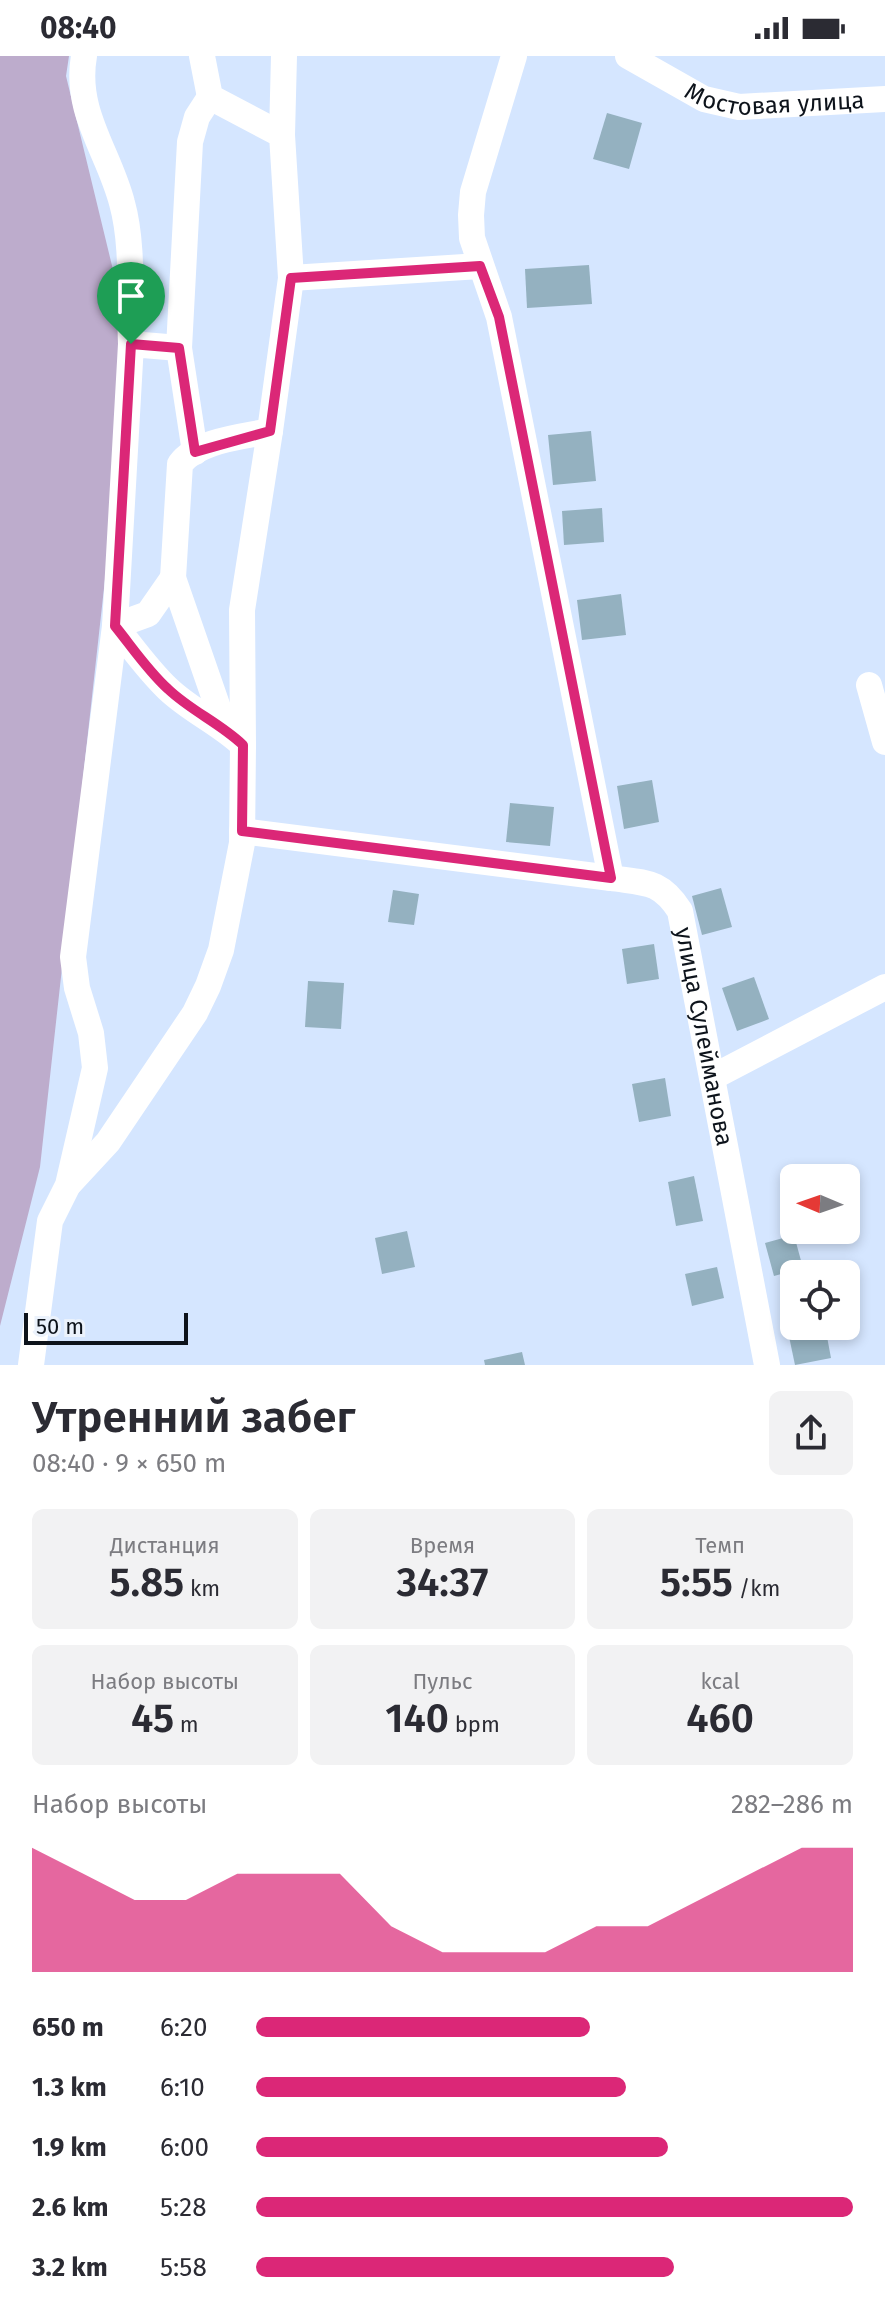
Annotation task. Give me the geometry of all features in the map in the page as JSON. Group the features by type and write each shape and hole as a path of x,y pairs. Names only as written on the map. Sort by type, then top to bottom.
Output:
{"street":[{"path":"31,1365 45,1281 50,1221 68,1185 95,1068 91,1033 77,988 73,957 115,626 131,344 123,204 90,124 82,77 84,56"},
{"path":"195,452 179,348 190,142 197,117 210,97 202,56"},
{"path":"68,1185 108,1142 195,1013 221,950 242,831 234,736 242,610 291,278 282,135 284,56"},
{"path":"514,56 473,192 471,226 480,266 499,317 611,878"},
{"name":"Мостовая улица","path":"628,56 717,103 739,107 885,99"},
{"path":"210,97 282,135"},
{"path":"291,278 480,266"},
{"path":"131,344 179,348"},
{"path":"234,736 173,578 180,464 195,452 270,431"},
{"path":"115,626 148,614 173,578"},
{"path":"115,626 167,689 234,736"},
{"path":"869,685 885,742"},
{"name":"улица Сулейманова","path":"242,831 611,878 651,884 667,891 680,911 767,1365"},
{"path":"713,1077 885,987"}],"shaded area":[{"path":"0,56 69,56 66,76 131,344 40,1167 0,1326"}],"building":[{"path":"607,113 642,123 629,169 593,159"},
{"path":"589,265 592,304 527,308 525,269"},
{"path":"591,431 596,481 553,485 548,435"},
{"path":"602,508 604,542 564,545 562,511"},
{"path":"621,594 626,635 582,640 577,600"},
{"path":"652,780 659,822 624,829 617,786"},
{"path":"510,803 554,807 550,846 506,842"},
{"path":"721,888 732,927 702,935 692,896"},
{"path":"393,890 419,894 414,925 388,922"},
{"path":"654,944 659,979 627,984 622,949"},
{"path":"754,977 769,1019 737,1031 722,988"},
{"path":"308,981 344,983 341,1029 305,1027"},
{"path":"665,1078 671,1116 639,1122 632,1084"},
{"path":"694,1176 703,1221 676,1226 668,1182"},
{"path":"407,1231 415,1267 382,1274 375,1238"},
{"path":"780,1239 780,1244 796,1244 801,1260 780,1260 780,1274 774,1276 765,1243"},
{"path":"717,1267 724,1298 692,1306 685,1274"},
{"path":"790,1340 828,1340 831,1358 795,1365"},
{"path":"522,1352 525,1365 485,1365 484,1360"}],"route":[{"path":"480,266 499,317 610,860 611,878 242,831 243,745 225,728 167,689 115,626 131,344 179,348 195,452 270,431 291,278 480,266"}]}
